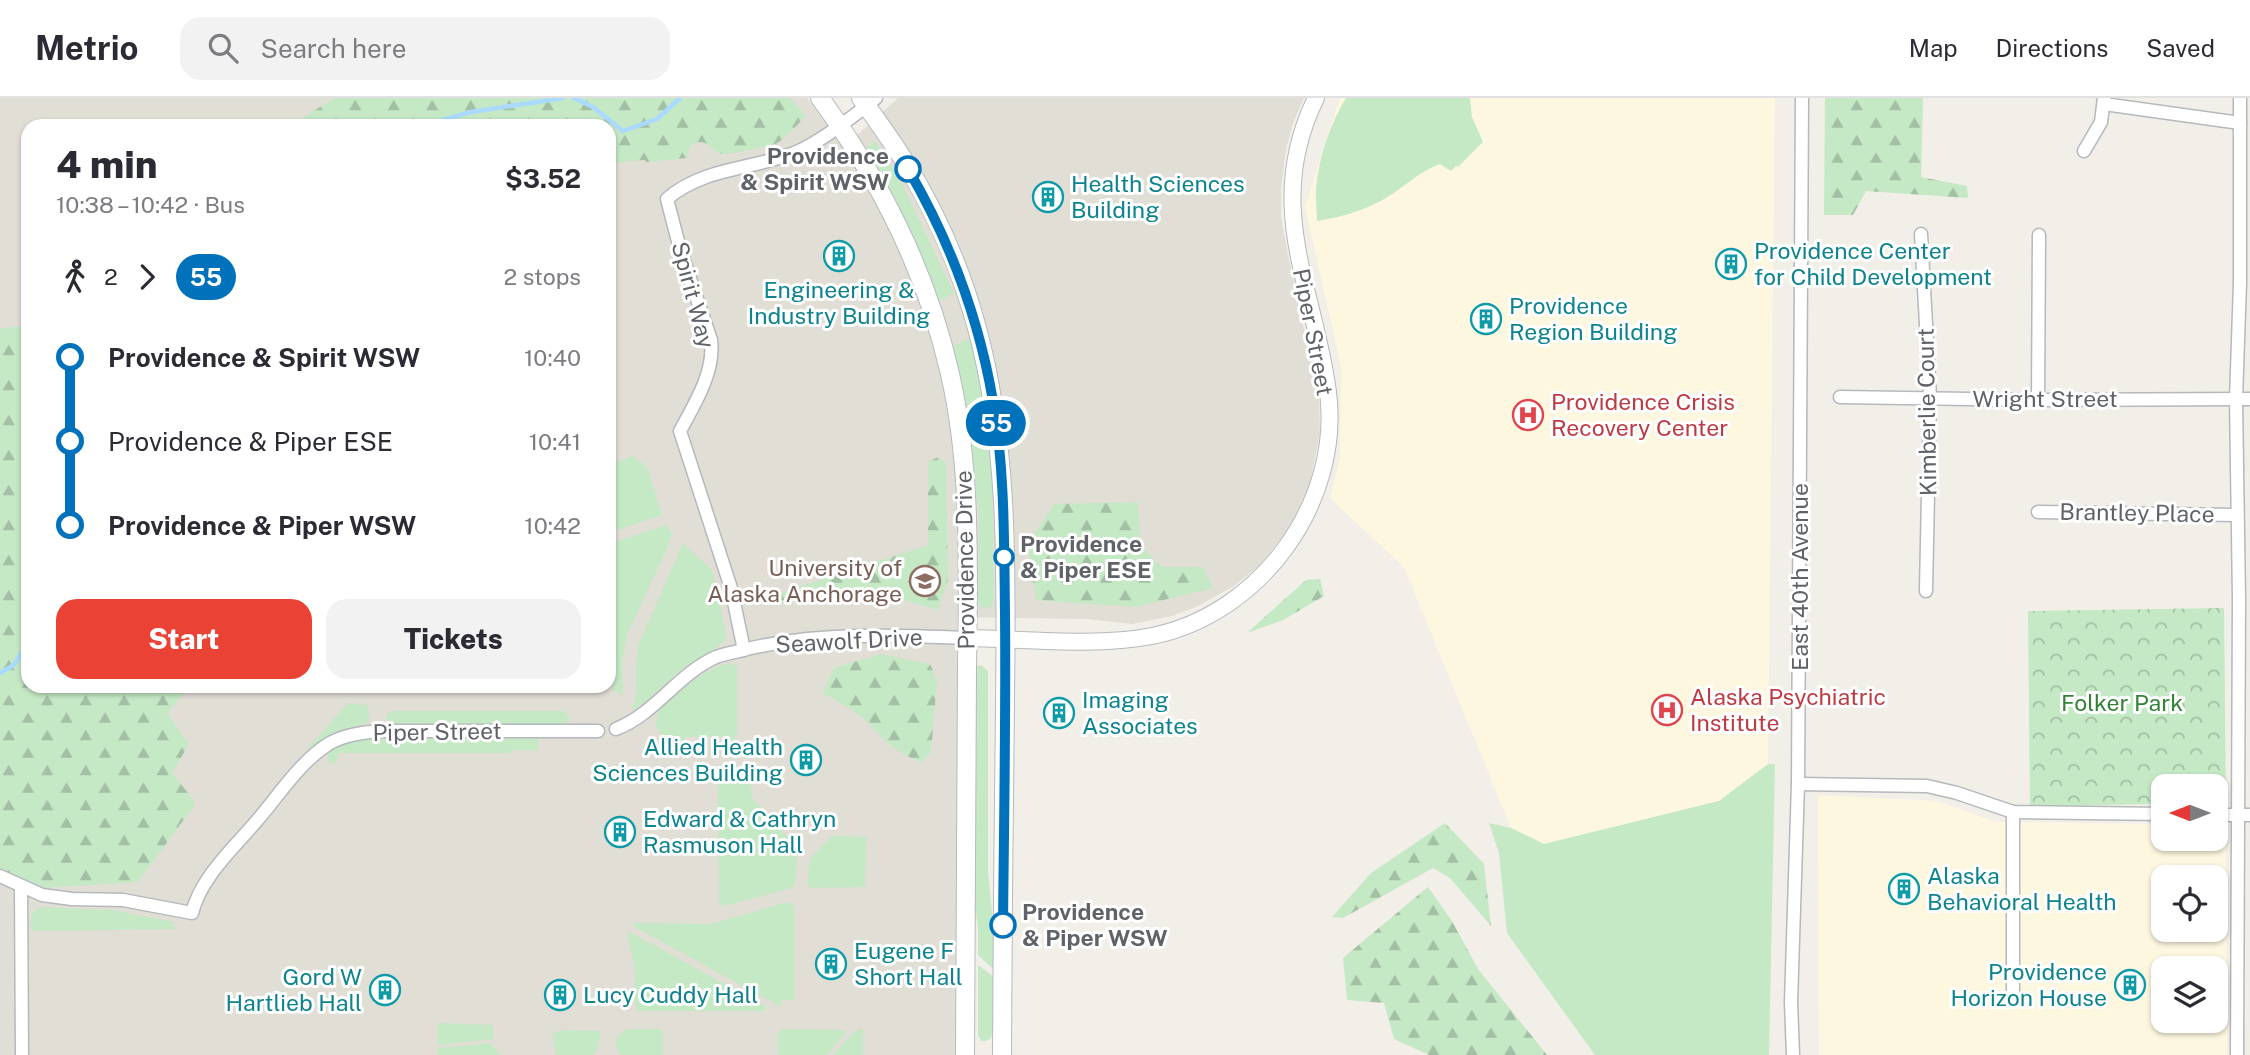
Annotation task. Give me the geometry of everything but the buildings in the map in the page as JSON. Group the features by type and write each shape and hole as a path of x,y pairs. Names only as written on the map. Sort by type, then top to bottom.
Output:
{"main road":[{"name":"Providence Drive","path":"820,98 840,124 881,190 917,267 950,373 960,426 964,475 967,638 965,1055"},
{"name":"Providence Drive","path":"868,101 920,188 958,270 976,327 993,402 1000,457 1005,638 1002,1055"}],"street":[{"name":"Piper Street","path":"967,638 1116,641 1154,636 1196,621 1237,596 1265,573 1290,545 1311,506 1325,468 1328,439 1327,384 1292,223 1294,168 1300,138 1316,98"},
{"name":"East 40th Avenue","path":"1793,1055 1791,1002 1798,784 1802,98"},
{"path":"2237,1055 2244,815 2244,599 2237,515 2236,399 2245,283 2240,98"},
{"path":"840,124 868,101"},
{"path":"2084,151 2101,122 2104,101 2240,122"},
{"name":"Spirit Way","path":"744,650 727,576 680,431 703,385 712,349 667,199 677,190 705,178 797,152 840,124"},
{"name":"Kimberlie Court","path":"1921,234 1930,397 1926,591"},
{"path":"2038,400 2039,235"},
{"name":"Wright Street","path":"1840,397 2250,399"},
{"name":"Brantley Place","path":"2038,512 2237,515"},
{"name":"Seawolf Drive","path":"616,729 629,724 694,671 715,658 770,643 864,636 967,638"},
{"name":"Piper Street","path":"21,887 42,895 72,899 123,900 192,913 214,871 299,771 331,742 366,732 382,731 598,731"},
{"path":"1798,784 1927,786 1957,793 2013,813 2151,814"},
{"path":"2013,813 2013,997"},
{"path":"0,876 21,887 22,1055"}],"shaded area":[{"name":"University of Alaska Anchorage","path":"0,98 807,98 843,148 898,98 1304,98 1286,149 1281,217 1319,398 1320,433 1310,484 1290,527 1260,565 1234,586 1198,606 1172,616 1132,624 1087,619 957,617 957,1055 0,1055 0,821 155,693 616,693 616,119 21,119 21,383 0,383"},
{"path":"1340,98 1775,98 1768,764 1719,801 1544,844 1511,828 1404,567 1330,498 1340,458 1341,366 1305,207"},
{"path":"1818,795 1937,801 1996,822 2151,824 2151,851 2226,851 2226,865 2151,865 2151,942 2227,942 2227,956 2151,956 2151,1033 2227,1033 2227,1055 1819,1055"}],"green space":[{"path":"335,98 790,98 806,116 781,141 767,146 722,154 706,143 699,142 690,147 687,158 616,163 616,119 302,118"},
{"path":"1346,98 1470,98 1472,117 1483,142 1451,171 1440,164 1372,205 1317,221 1316,192 1320,165 1330,130"},
{"path":"1825,98 1923,98 1921,177 1967,186 1968,198 1866,191 1853,215 1824,215"},
{"path":"875,141 902,184 954,293 939,301 912,235 866,148"},
{"path":"21,326 21,693 184,693 167,713 189,744 172,773 196,803 138,882 42,888 23,884 0,869 0,329"},
{"path":"971,338 988,420 992,474 994,598 992,606 987,608 981,607 978,602 979,515 970,433 952,346"},
{"path":"633,456 647,467 662,515 616,531 616,462"},
{"path":"938,457 946,463 948,580 938,610 865,589 837,599 768,604 761,599 928,545 928,462"},
{"path":"1138,502 1141,545 1161,567 1203,567 1213,588 1135,607 1036,600 1027,545 1054,504"},
{"path":"666,525 672,533 627,635 623,659 623,693 620,695 616,692 616,542"},
{"path":"683,543 712,570 727,638 718,647 685,667 632,711 636,691 638,646"},
{"path":"1320,579 1324,596 1283,620 1247,633 1306,580"},
{"name":"Folker Park","path":"2224,608 2226,774 2151,774 2151,804 2030,806 2028,611"},
{"path":"881,654 930,664 937,681 931,752 922,762 896,749 860,716 823,693 834,668"},
{"path":"730,663 737,668 737,732 734,741 724,748 722,746 727,740 723,737 686,737 679,747 672,749 656,727 658,712 682,689 701,676"},
{"path":"981,665 988,671 988,871 994,935 993,969 978,955 978,927 972,883 975,667"},
{"path":"348,703 368,705 367,723 339,731 307,749"},
{"path":"564,711 569,717 568,722 562,725 392,723 386,720 388,713"},
{"path":"371,738 538,739 538,750 511,750 510,753 338,753 337,763 328,761 327,755 336,748"},
{"path":"1768,764 1775,764 1769,1055 1595,1055 1507,933 1499,853 1489,823 1511,828 1544,844 1719,801"},
{"path":"747,781 751,785 752,798 797,848 796,881 792,888 724,906 719,903 718,787 722,782"},
{"path":"1445,823 1484,864 1491,926 1450,878 1433,868 1343,918 1332,917 1371,873"},
{"path":"832,836 866,837 865,887 810,888 807,882 810,859"},
{"path":"1428,887 1452,921 1478,969 1547,1055 1429,1055 1394,1039 1384,1003 1347,1000 1343,958"},
{"path":"787,902 794,905 794,1000 782,1000 781,1007 633,926 634,923 711,924"},
{"path":"41,907 112,910 174,922 173,926 177,929 32,931 31,917"},
{"path":"627,932 765,1006 766,1009 639,1011 635,1006 634,966 627,935"},
{"path":"978,965 994,977 993,1031 991,1038 986,1041 981,1041 978,1035"},
{"path":"438,1023 493,1025 493,1039 438,1045"},
{"path":"629,1029 660,1029 663,1032 663,1055 621,1055 616,1047 616,1040"},
{"path":"782,1029 846,1032 827,1055 778,1055 777,1034"},
{"path":"863,1029 863,1055 833,1055 854,1032"},
{"path":"562,1030 600,1031 599,1044 594,1055 556,1055 552,1034"},
{"path":"491,1043 500,1055 438,1055 438,1048"}],"waterway":[{"path":"446,119 471,112 563,98"},
{"path":"574,98 593,107 608,119"},
{"path":"616,125 623,131 657,119 680,98"},
{"path":"0,673 14,665 21,654"}],"bus line":[{"name":"55","path":"908,169 920,188 958,270 976,327 993,402 1000,457 1005,576 1003,925"}],"place":[{"name":"Providence & Spirit WSW","path":"908,169"},
{"name":"Health Sciences Building","path":"1048,197"},
{"name":"Engineering & Industry Building","path":"839,256"},
{"name":"Providence Center for Child Development","path":"1731,264"},
{"name":"Providence Region Building","path":"1486,319"},
{"name":"Providence Crisis Recovery Center","path":"1528,415"},
{"name":"Providence & Piper ESE","path":"1004,557"},
{"name":"University of Alaska Anchorage","path":"925,581"},
{"name":"Alaska Psychiatric Institute","path":"1667,710"},
{"name":"Imaging Associates","path":"1059,713"},
{"name":"Allied Health Sciences Building","path":"806,760"},
{"name":"Edward & Cathryn Rasmuson Hall","path":"620,832"},
{"name":"Alaska Behavioral Health","path":"1904,889"},
{"name":"Providence & Piper WSW","path":"1003,925"},
{"name":"Eugene F Short Hall","path":"831,964"},
{"name":"Providence Horizon House","path":"2130,985"},
{"name":"Gord W Hartlieb Hall","path":"385,990"},
{"name":"Lucy Cuddy Hall","path":"560,995"}]}
